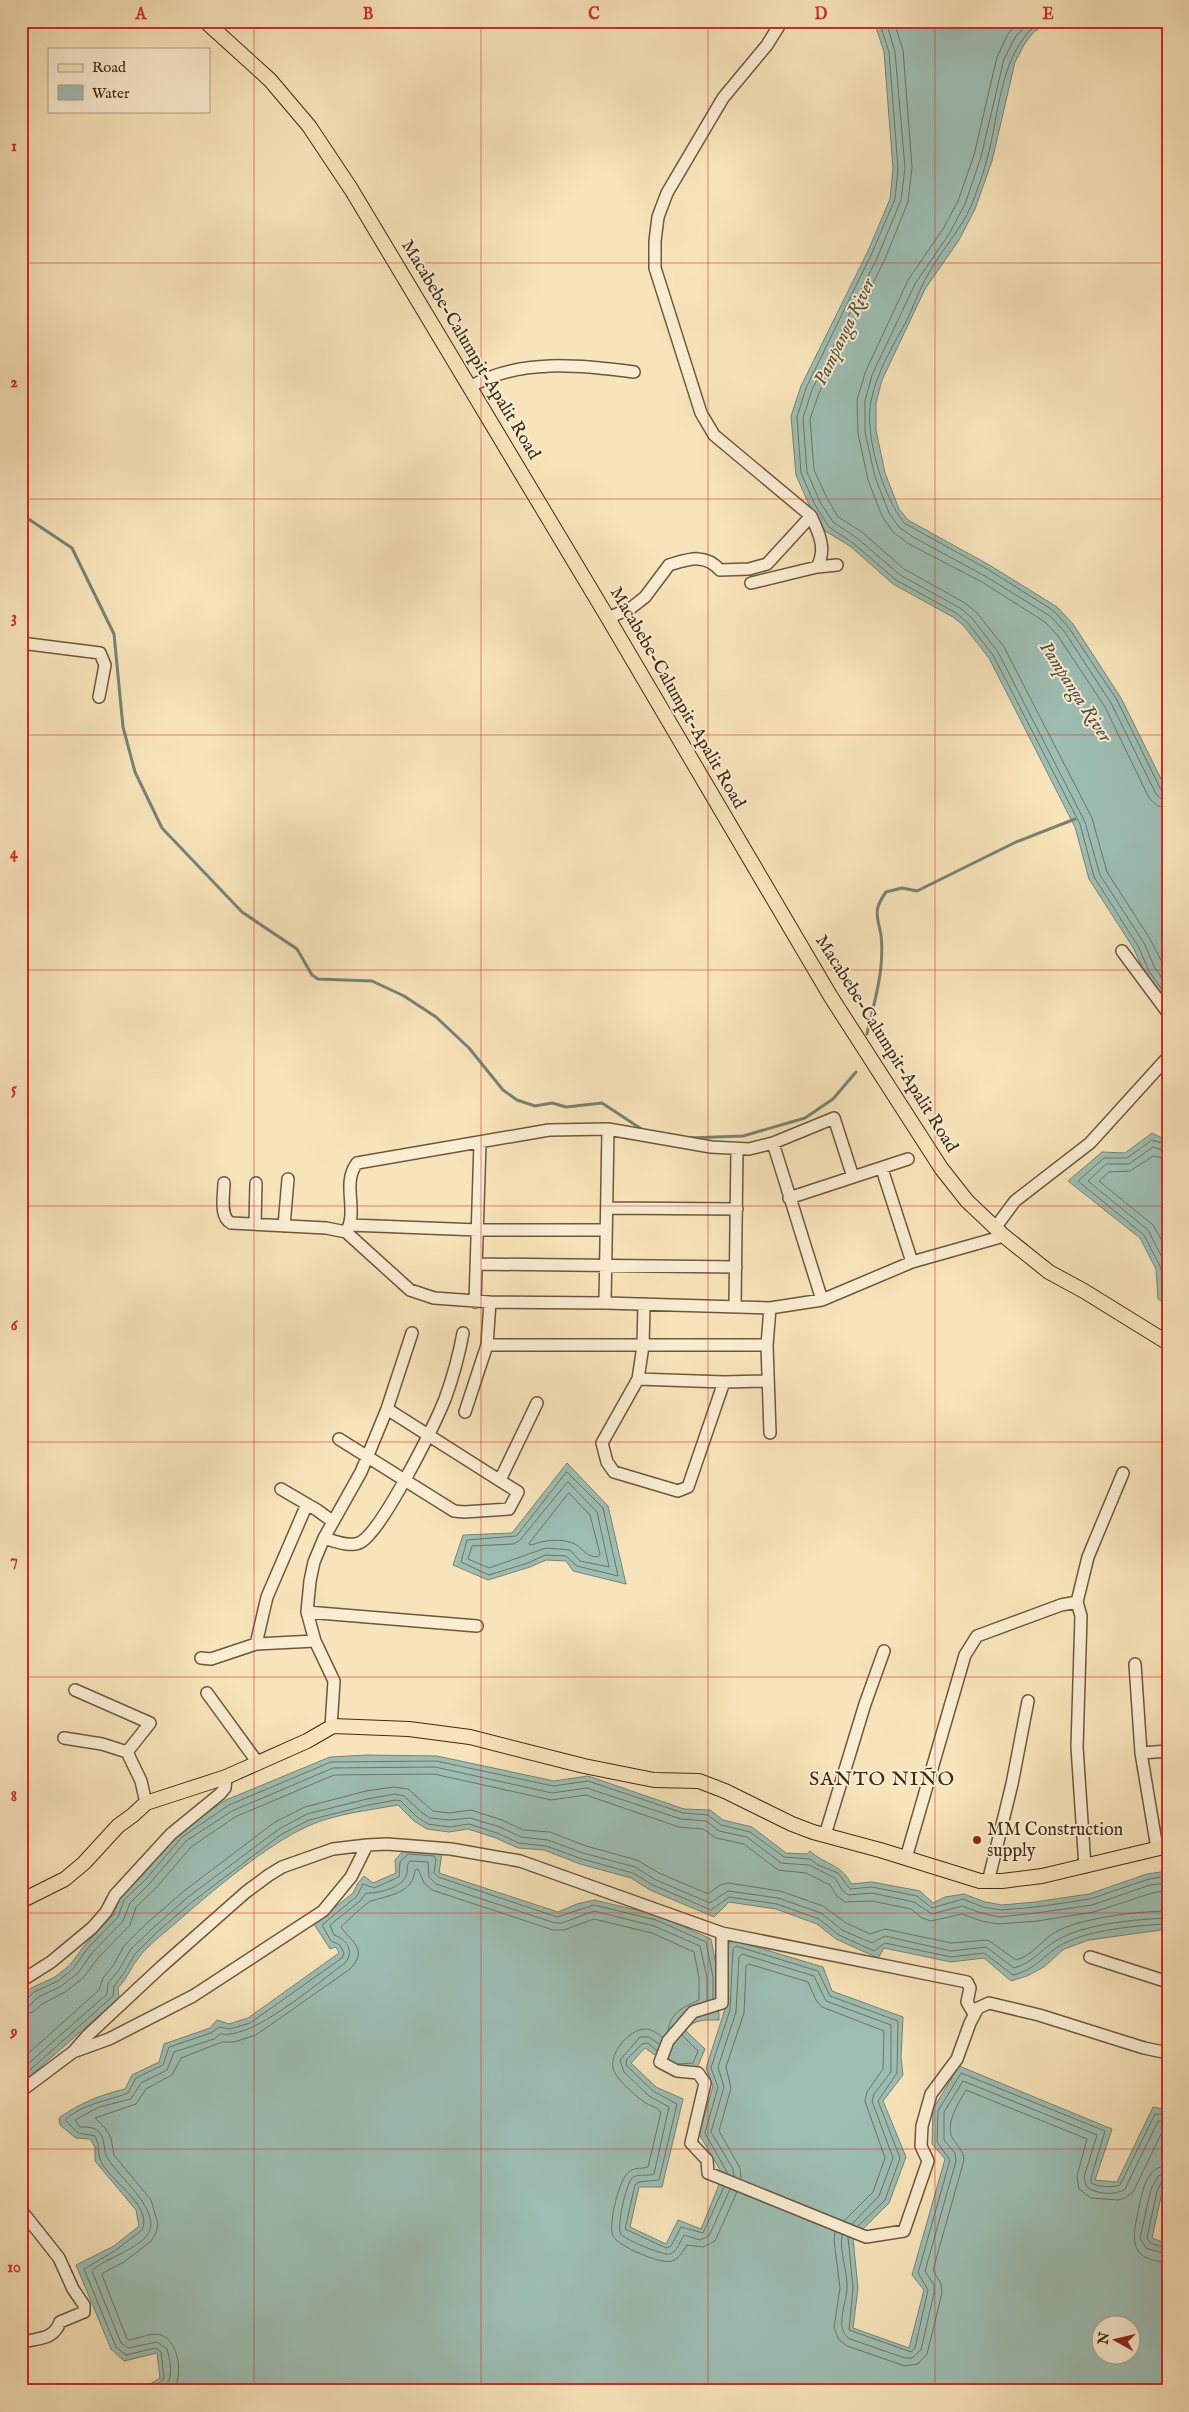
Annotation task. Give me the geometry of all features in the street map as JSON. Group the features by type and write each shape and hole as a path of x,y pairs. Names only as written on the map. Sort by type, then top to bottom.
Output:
{"main road":[{"name":"Macabebe-Calumpit-Apalit Road","path":"205,21 270,80 309,126 351,189 608,618 831,997 942,1168 967,1201 999,1232 1049,1272 1084,1291 1168,1343"},
{"path":"21,1901 65,1879 84,1863 118,1826 146,1803 226,1777 307,1741 331,1727 409,1729 470,1737 584,1766 646,1778 699,1781 725,1791 792,1824 961,1876 988,1882 1028,1879 1162,1847"}],"street":[{"path":"782,21 767,45 723,98 667,193 658,217 655,241 655,268 701,414 714,435 810,516 821,537 821,559 817,567"},
{"path":"470,387 483,378 504,372 553,366 593,367 634,372"},
{"path":"608,618 631,608 645,598 669,565 699,559 712,561 720,570 749,569 767,564 810,516"},
{"path":"751,583 817,567 837,565"},
{"path":"21,643 100,653 104,665 99,697"},
{"path":"1122,951 1168,1013"},
{"path":"853,1177 834,1118 773,1142 749,1149 737,1150 608,1129 549,1130 357,1163 351,1171 349,1180 348,1228 410,1290 434,1298 475,1302 605,1302 770,1308 822,1300 912,1262 999,1232 1015,1201 1090,1143 1168,1057"},
{"path":"605,1302 608,1129"},
{"path":"773,1142 822,1300"},
{"path":"475,1302 480,1143"},
{"path":"735,1306 737,1150"},
{"path":"789,1198 908,1159"},
{"path":"882,1169 912,1262"},
{"path":"284,1226 288,1179"},
{"path":"224,1182 224,1215 226,1220 231,1223 326,1228 606,1230"},
{"path":"255,1224 256,1183"},
{"path":"607,1208 736,1209"},
{"path":"477,1264 736,1266"},
{"path":"465,1412 487,1345 490,1302"},
{"path":"644,1304 643,1346 638,1379 602,1443 603,1452 614,1472 678,1492 688,1487 724,1382"},
{"path":"770,1308 767,1346 770,1432"},
{"path":"324,1538 347,1544 360,1543 375,1530 405,1480 445,1400 458,1362 463,1332"},
{"path":"331,1727 334,1681 316,1641 307,1612 314,1562 332,1522 355,1485 366,1455 387,1409 412,1333"},
{"path":"487,1345 767,1346"},
{"path":"638,1379 724,1382 768,1381"},
{"path":"500,1480 537,1403"},
{"path":"339,1439 449,1508 464,1512 509,1509 518,1492 428,1433 387,1409"},
{"path":"1084,1867 1078,1784 1081,1616 1077,1602 1088,1557 1123,1473"},
{"path":"281,1489 307,1504 332,1522"},
{"path":"256,1644 268,1597 307,1504"},
{"path":"906,1858 965,1655 977,1636 1061,1605 1077,1602"},
{"path":"307,1612 477,1626"},
{"path":"200,1658 211,1659 256,1644 316,1641"},
{"path":"825,1835 865,1704 884,1651"},
{"path":"1135,1664 1142,1753 1162,1847"},
{"path":"75,1690 150,1723 127,1752"},
{"path":"207,1693 258,1763"},
{"path":"988,1882 1012,1784 1028,1701"},
{"path":"64,1738 102,1744 127,1752 141,1781 146,1803"},
{"path":"1142,1753 1168,1751"},
{"path":"21,1981 51,1962 92,1928 106,1912 115,1894 171,1834 220,1794 225,1788 226,1777"},
{"path":"21,2091 73,2052 118,2006 259,1882 282,1867 316,1854 333,1849 368,1845 387,1844 451,1849 520,1861 722,1933 967,1982 970,1988 966,2002 974,2014"},
{"path":"73,2052 144,2022 193,1996 323,1911 351,1877 368,1845"},
{"path":"722,1933 722,2003 693,2012 668,2041 660,2062 677,2071 698,2073 705,2083 691,2143 707,2160 708,2173 866,2237 904,2231 928,2161 921,2146 922,2126 931,2094 957,2059 978,2008 989,2003 1168,2053"},
{"path":"1090,1957 1168,1982"},
{"path":"21,2210 59,2258 73,2290 84,2306 84,2312 60,2322 57,2331 49,2337 21,2344"}],"water":[{"name":"Pampanga River","path":"874,21 1050,21 1034,32 1025,43 1015,62 992,161 975,209 959,240 925,289 882,380 876,403 876,430 885,473 899,509 908,520 991,566 1057,607 1073,624 1121,698 1168,793 1168,1007 1145,974 1134,949 1089,879 1075,827 989,658 963,625 953,617 893,584 850,546 825,531 810,507 796,475 791,416 801,386 868,251 890,199 893,169 884,52"},
{"path":"1152,1133 1168,1141 1168,1306 1158,1299 1156,1269 1140,1238 1068,1181 1102,1152 1125,1153"},
{"path":"567,1463 608,1506 626,1584 573,1571 566,1561 546,1560 488,1580 453,1565 463,1535 512,1533"},
{"path":"367,1755 437,1756 554,1781 588,1776 684,1809 710,1810 723,1820 752,1827 786,1853 807,1854 810,1851 843,1872 851,1884 872,1882 920,1891 933,1903 945,1897 964,1894 985,1902 1002,1905 1035,1902 1089,1894 1147,1874 1168,1871 1168,1929 1089,1940 1064,1949 1044,1967 1027,1976 1011,1981 984,1958 951,1962 884,1948 878,1958 836,1939 817,1924 776,1909 729,1902 714,1917 650,1890 631,1878 580,1864 544,1850 518,1848 496,1838 468,1829 449,1832 427,1829 414,1821 398,1805 352,1813 318,1822 292,1835 258,1856 208,1895 148,1947 118,1988 119,1998 21,2084 21,1999 31,1988 55,1977 70,1965 84,1946 114,1914 119,1897 142,1876 178,1833 226,1800 330,1757"},
{"path":"406,1848 442,1852 439,1873 558,1912 577,1904 594,1900 658,1915 711,1939 718,1976 719,2020 696,2022 686,2031 705,2049 697,2068 675,2069 645,2048 631,2063 656,2087 683,2099 662,2187 639,2187 630,2227 666,2244 678,2220 701,2229 723,2175 699,2134 713,2086 706,2068 725,2009 729,1939 823,1967 832,1991 903,2017 901,2057 903,2075 883,2101 906,2157 889,2203 853,2239 858,2288 853,2328 909,2348 924,2290 912,2275 945,2159 932,2144 933,2109 959,2066 1112,2129 1095,2180 1117,2182 1153,2107 1168,2110 1168,2180 1162,2192 1152,2238 1168,2244 1168,2391 139,2391 160,2378 157,2353 124,2361 111,2349 76,2265 114,2246 139,2226 136,2210 95,2161 95,2147 90,2139 76,2138 60,2125 59,2118 90,2100 125,2089 132,2075 159,2062 164,2044 210,2028 217,2020 229,2024 248,2018 339,1953 336,1947 330,1949 314,1924 353,1893 364,1876 373,1883 396,1873 395,1860"}],"waterway":[{"path":"21,514 72,548 114,634 123,727 135,772 162,828 242,912 297,949 312,975 318,979 372,981 404,996 436,1017 469,1048 503,1090 517,1100 535,1106 552,1103 566,1107 602,1103 643,1130"},
{"path":"867,1034 880,975 882,950 877,913 879,904 886,892 902,888 917,891 1016,842 1075,819"},
{"path":"688,1138 743,1136 805,1118 833,1099 856,1072"}],"place":[{"name":"MM Construction supply","path":"977,1840"}],"district":[{"name":"SANTO NIÑO","path":"882,1779"}]}
